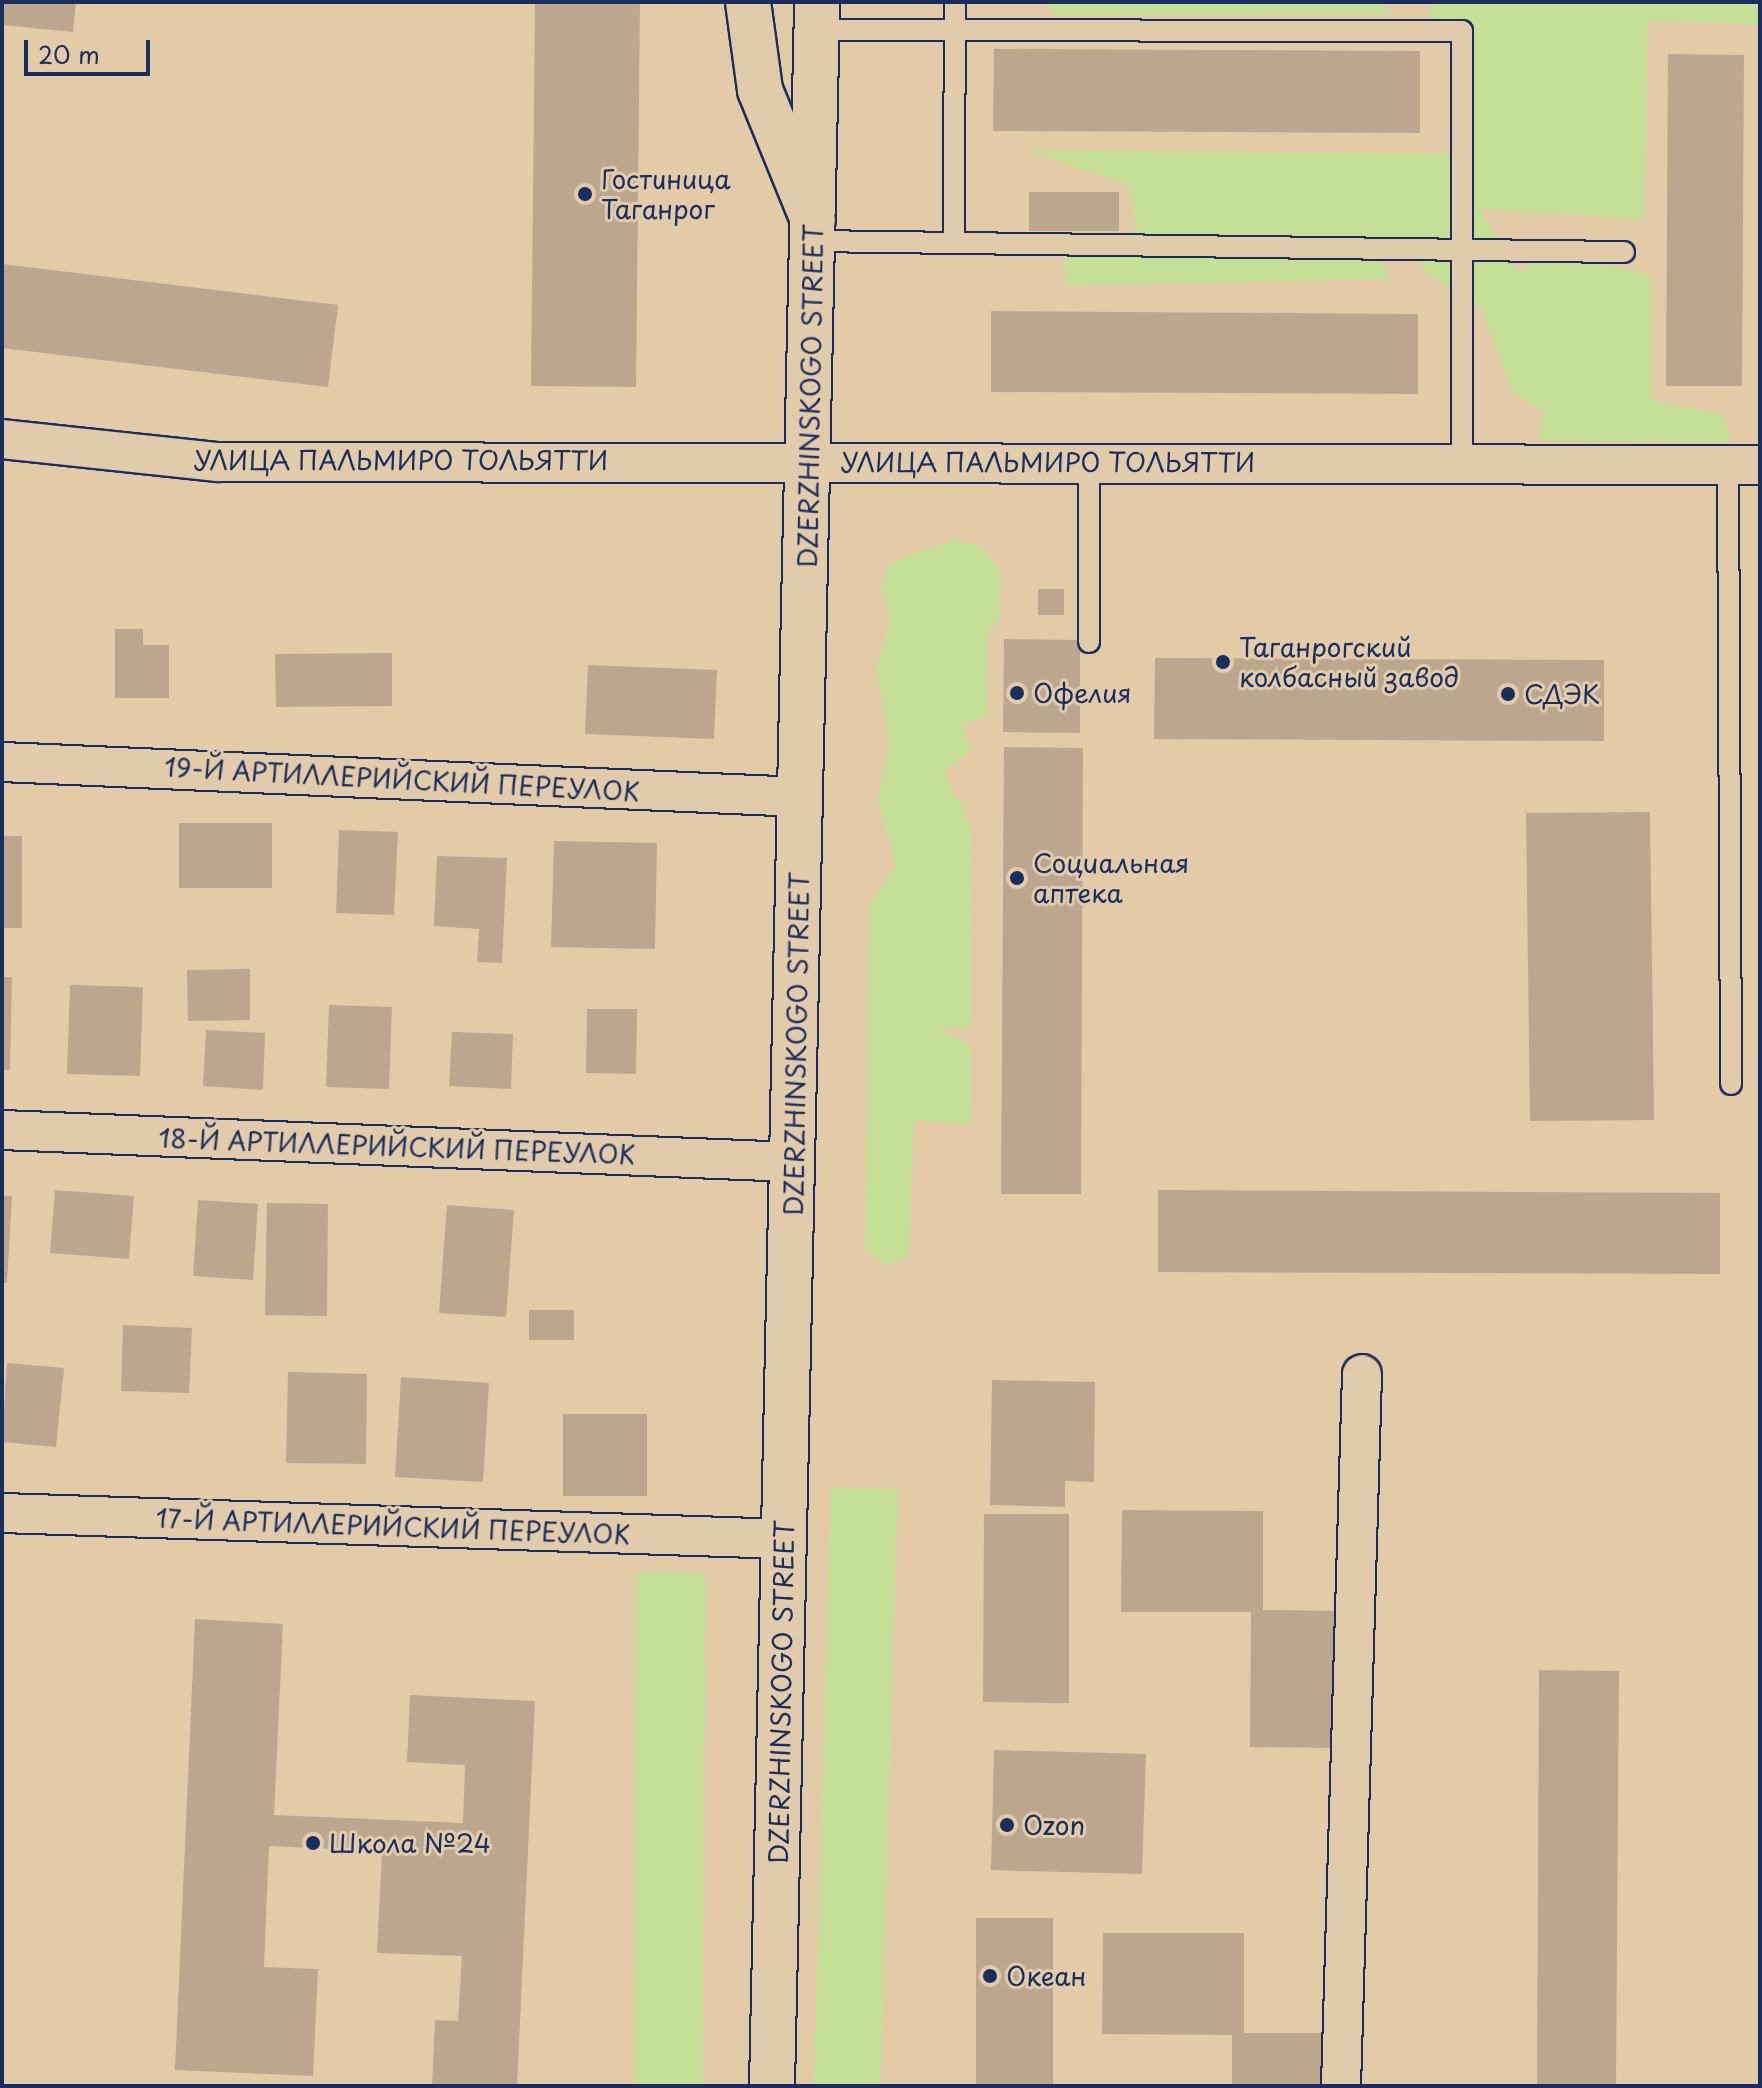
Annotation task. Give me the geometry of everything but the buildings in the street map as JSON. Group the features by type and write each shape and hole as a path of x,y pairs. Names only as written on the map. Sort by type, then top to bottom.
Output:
{"main road":[{"path":"748,2 760,90 812,231"},
{"name":"DZERZHINSKOGO STREET","path":"772,2086 809,462 816,16"}],"street":[{"name":"УЛИЦА ПАЛЬМИРО ТОЛЬЯТТИ","path":"2,439 218,462 1744,465"},
{"name":"19-Й АРТИЛЛЕРИЙСКИЙ ПЕРЕУЛОК","path":"2,762 801,797"},
{"name":"18-Й АРТИЛЛЕРИЙСКИЙ ПЕРЕУЛОК","path":"2,1130 793,1162"},
{"path":"1341,2086 1362,1374"},
{"name":"17-Й АРТИЛЛЕРИЙСКИЙ ПЕРЕУЛОК","path":"2,1513 784,1539"}],"lane":[{"path":"954,243 955,2"},
{"path":"816,16 955,31 1462,31 1462,464"},
{"path":"812,231 954,243 1624,252"},
{"path":"1089,462 1089,642"},
{"path":"1731,1084 1744,465"}],"green space":[{"path":"1048,2 1381,2 1392,14 1052,15"},
{"path":"1433,2 1760,2 1760,25 1648,20 1645,220 1479,208 1519,273 1544,252 1651,275 1652,400 1724,415 1731,442 1538,440 1544,412 1512,392 1481,307 1428,274 1410,247 1369,238 1390,279 1068,286 1063,252 1137,231 1129,186 1028,150 1457,153 1458,46 1427,11"},
{"path":"953,540 981,546 1001,569 1000,615 987,636 987,716 961,724 972,748 944,772 971,824 970,1029 937,1028 970,1045 971,1124 914,1121 909,1256 886,1265 865,1249 869,907 896,864 878,801 889,742 877,670 890,619 881,587 887,568 903,557"},
{"path":"831,1487 898,1489 880,2086 814,2086"},
{"path":"636,1572 705,1572 703,2086 634,2086"}],"place":[{"name":"Гостиница Таганрог","path":"585,194"},
{"name":"Таганрогский колбасный завод","path":"1223,662"},
{"name":"Офелия","path":"1017,693"},
{"name":"СДЭК","path":"1508,694"},
{"name":"Социальная аптека","path":"1017,878"},
{"name":"Ozon","path":"1007,1825"},
{"name":"Школа №24","path":"313,1843"},
{"name":"Океан","path":"990,1976"}]}
